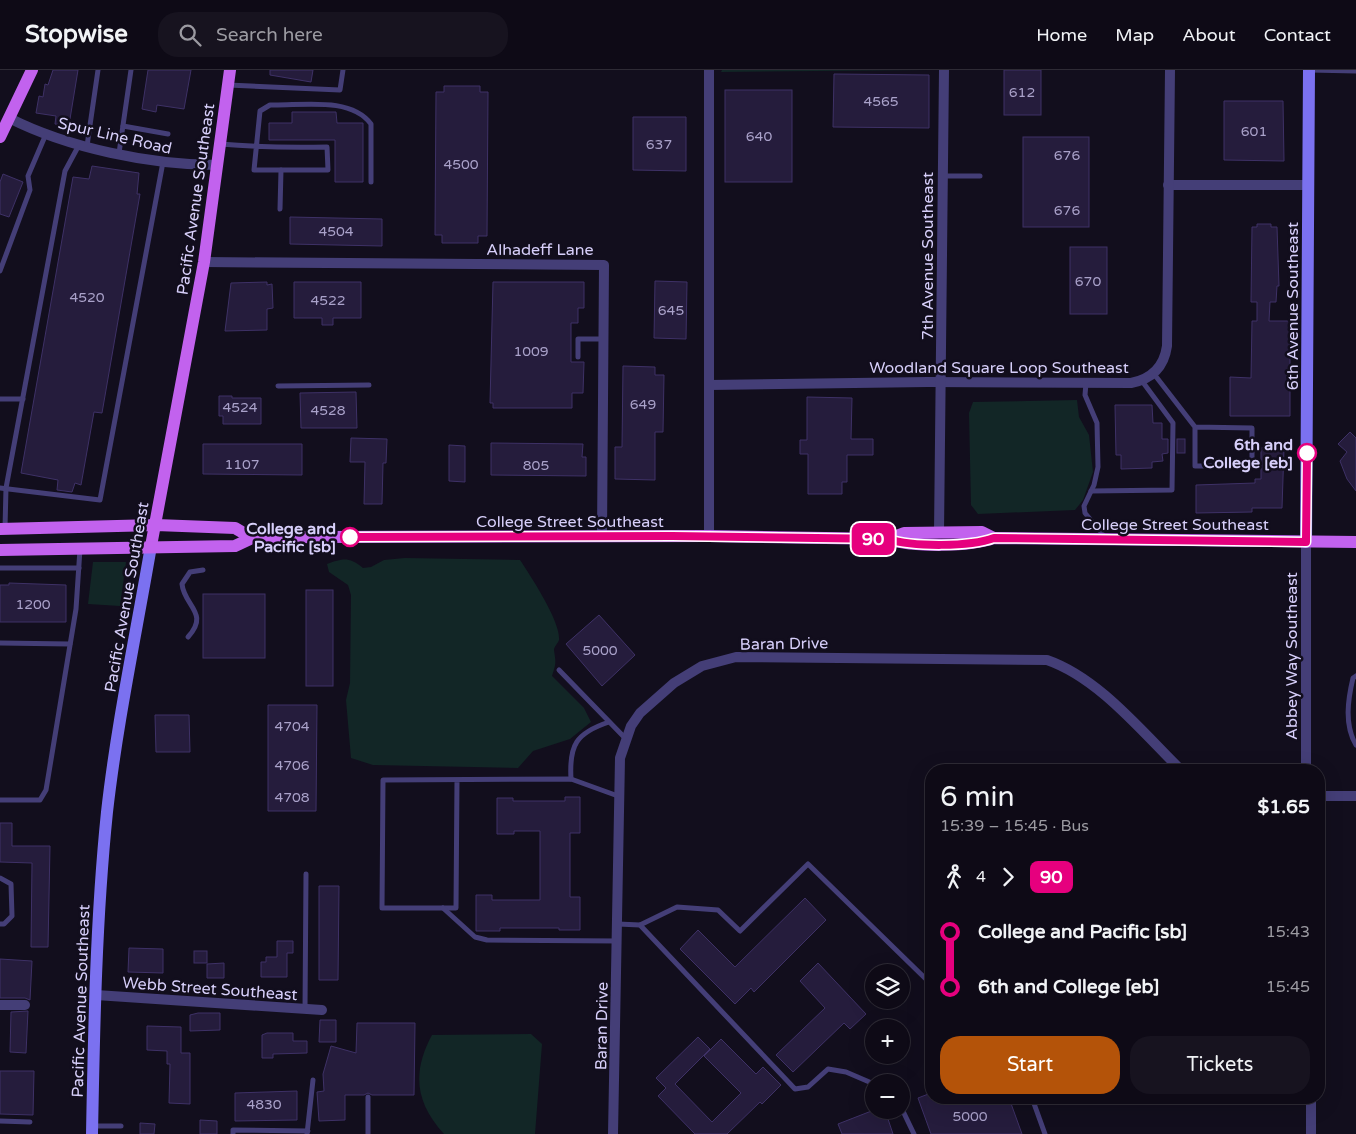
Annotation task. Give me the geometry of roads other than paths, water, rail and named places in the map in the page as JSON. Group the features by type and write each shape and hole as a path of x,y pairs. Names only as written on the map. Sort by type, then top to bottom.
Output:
{"main road":[{"path":"0,138 32,70"},
{"name":"Pacific Avenue Southeast","path":"92,1130 100,899 108,811 121,718 204,262 230,70"},
{"name":"6th Avenue Southeast","path":"1306,542 1310,70"},
{"name":"College Street Southeast","path":"2,529 156,525 235,528 252,538"},
{"name":"College Street Southeast","path":"888,539 904,533 982,532 994,538 1108,541 1356,542"},
{"name":"College Street Southeast","path":"0,550 235,546 252,538 709,536 888,539 903,544 981,544 994,538"}],"street":[{"path":"709,70 709,536"},
{"name":"7th Avenue Southeast","path":"939,533 944,70"},
{"name":"Woodland Square Loop Southeast","path":"710,386 942,382 1086,383 1142,381 1154,374 1166,358 1167,346 1170,70"},
{"name":"Spur Line Road","path":"9,118 46,134 83,145 176,165 217,165"},
{"path":"1168,185 1309,185"},
{"name":"Alhadeff Lane","path":"204,262 604,265 602,536"},
{"name":"Abbey Way Southeast","path":"1306,542 1306,764"},
{"name":"Baran Drive","path":"613,1134 620,758 626,738 640,713 674,683 702,666 736,657 1047,660 1064,666 1102,693 1175,764"},
{"path":"1325,796 1356,796"},
{"name":"Webb Street Southeast","path":"96,995 322,1010"},
{"path":"0,1004 25,1005"},
{"path":"1311,1104 1311,1134"}],"lane":[{"path":"2,529 6,488 65,171 83,145 98,70"},
{"path":"119,153 131,70"},
{"path":"228,85 340,90 343,70"},
{"path":"1310,70 1356,71"},
{"path":"220,144 256,147 327,147 328,170 254,170 256,147 260,111 270,106 341,106 366,118 371,124 371,182"},
{"path":"124,126 168,134"},
{"path":"0,271 30,190 28,176 46,134"},
{"path":"0,488 100,500 163,162"},
{"path":"280,209 281,170"},
{"path":"942,176 980,176"},
{"path":"578,356 578,339 604,339"},
{"path":"1154,374 1195,427 1195,466 1252,466 1252,428 1195,427"},
{"path":"1090,491 1172,490 1173,424 1142,381"},
{"path":"1086,383 1085,395 1094,414 1098,431 1096,477 1084,506 1085,513 1108,541"},
{"path":"278,386 369,385"},
{"path":"0,399 23,399"},
{"path":"0,800 40,800 46,790 76,609 80,548"},
{"path":"0,568 78,568"},
{"path":"188,637 196,625 196,613 184,594 182,584 190,572 203,570"},
{"path":"0,643 70,644"},
{"path":"559,670 626,738"},
{"path":"1356,676 1353,678 1349,695 1349,723 1356,745"},
{"path":"571,779 570,756 577,740 594,727 609,722"},
{"path":"458,780 456,908 382,908 383,780 571,779 618,796"},
{"path":"618,924 640,925 677,907 718,910 740,931 808,864 925,978"},
{"path":"304,1010 306,874"},
{"path":"0,878 11,884 12,916 4,924 0,924"},
{"path":"443,908 475,937 487,940 618,941"},
{"path":"640,925 795,1089 808,1087 828,1069 846,1072 865,1080"},
{"path":"233,1134 233,1130 307,1132 313,1080"},
{"path":"368,1097 368,1134"},
{"path":"1034,1104 1045,1134"},
{"path":"907,1119 914,1134"},
{"path":"0,1122 30,1122"},
{"path":"92,1130 121,1126"}],"place":[{"name":"6th and College [eb]","path":"1307,453"},
{"name":"College and Pacific [sb]","path":"350,537"}]}
